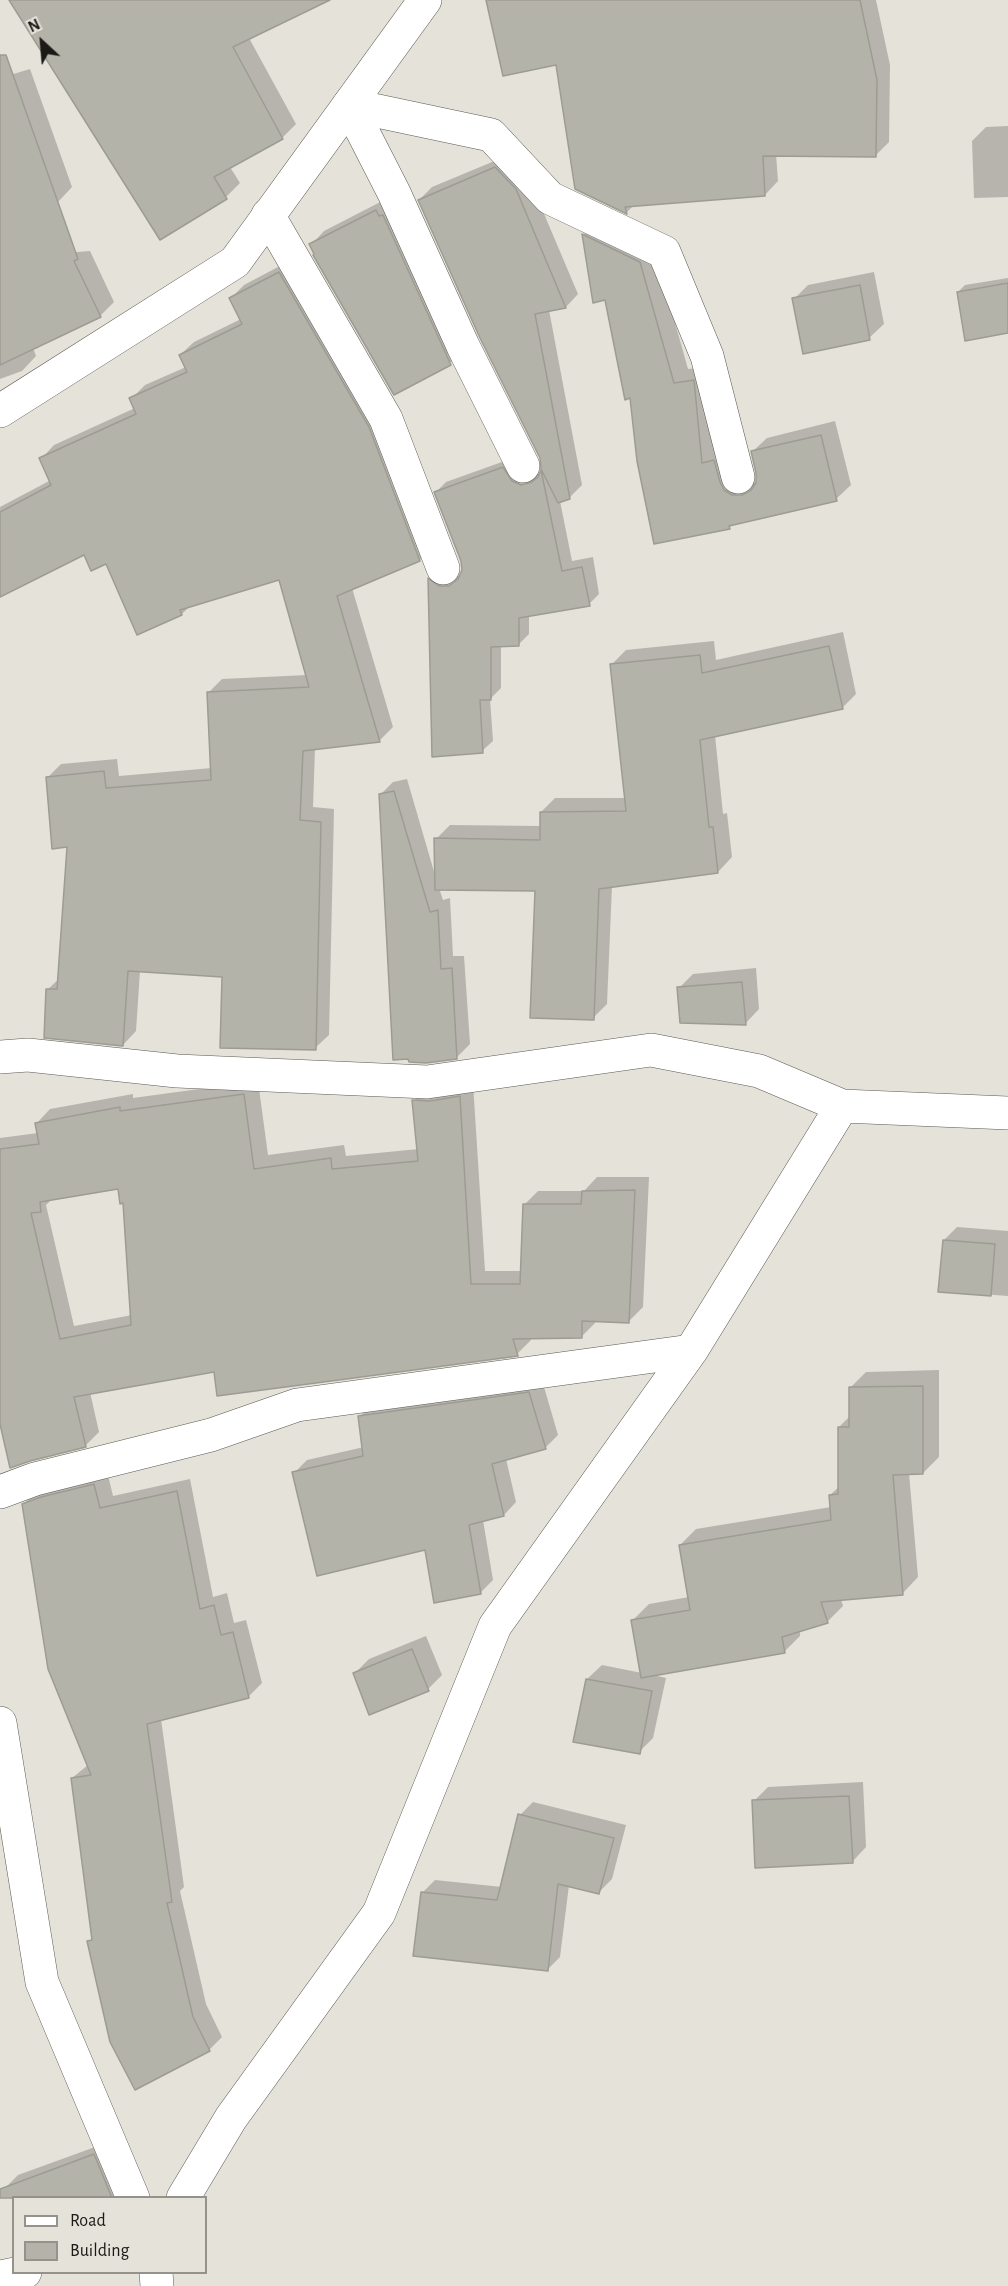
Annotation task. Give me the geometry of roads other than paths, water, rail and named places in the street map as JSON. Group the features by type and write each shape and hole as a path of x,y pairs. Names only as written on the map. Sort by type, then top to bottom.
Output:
{"street":[{"path":"0,411 235,262 425,0"},
{"path":"349,105 394,193 463,346 523,466"},
{"path":"349,105 491,135 550,198 664,252 707,356 738,477"},
{"path":"268,215 386,419 443,568"},
{"path":"0,1057 28,1055 177,1071 427,1082 651,1050 759,1071 842,1106 1008,1113"},
{"path":"184,2196 231,2118 379,1913 495,1626 691,1351 842,1106"},
{"path":"0,1492 35,1479 211,1435 297,1405 691,1351"},
{"path":"0,1723 42,1982 132,2196"},
{"path":"0,2277 15,2274"}]}
